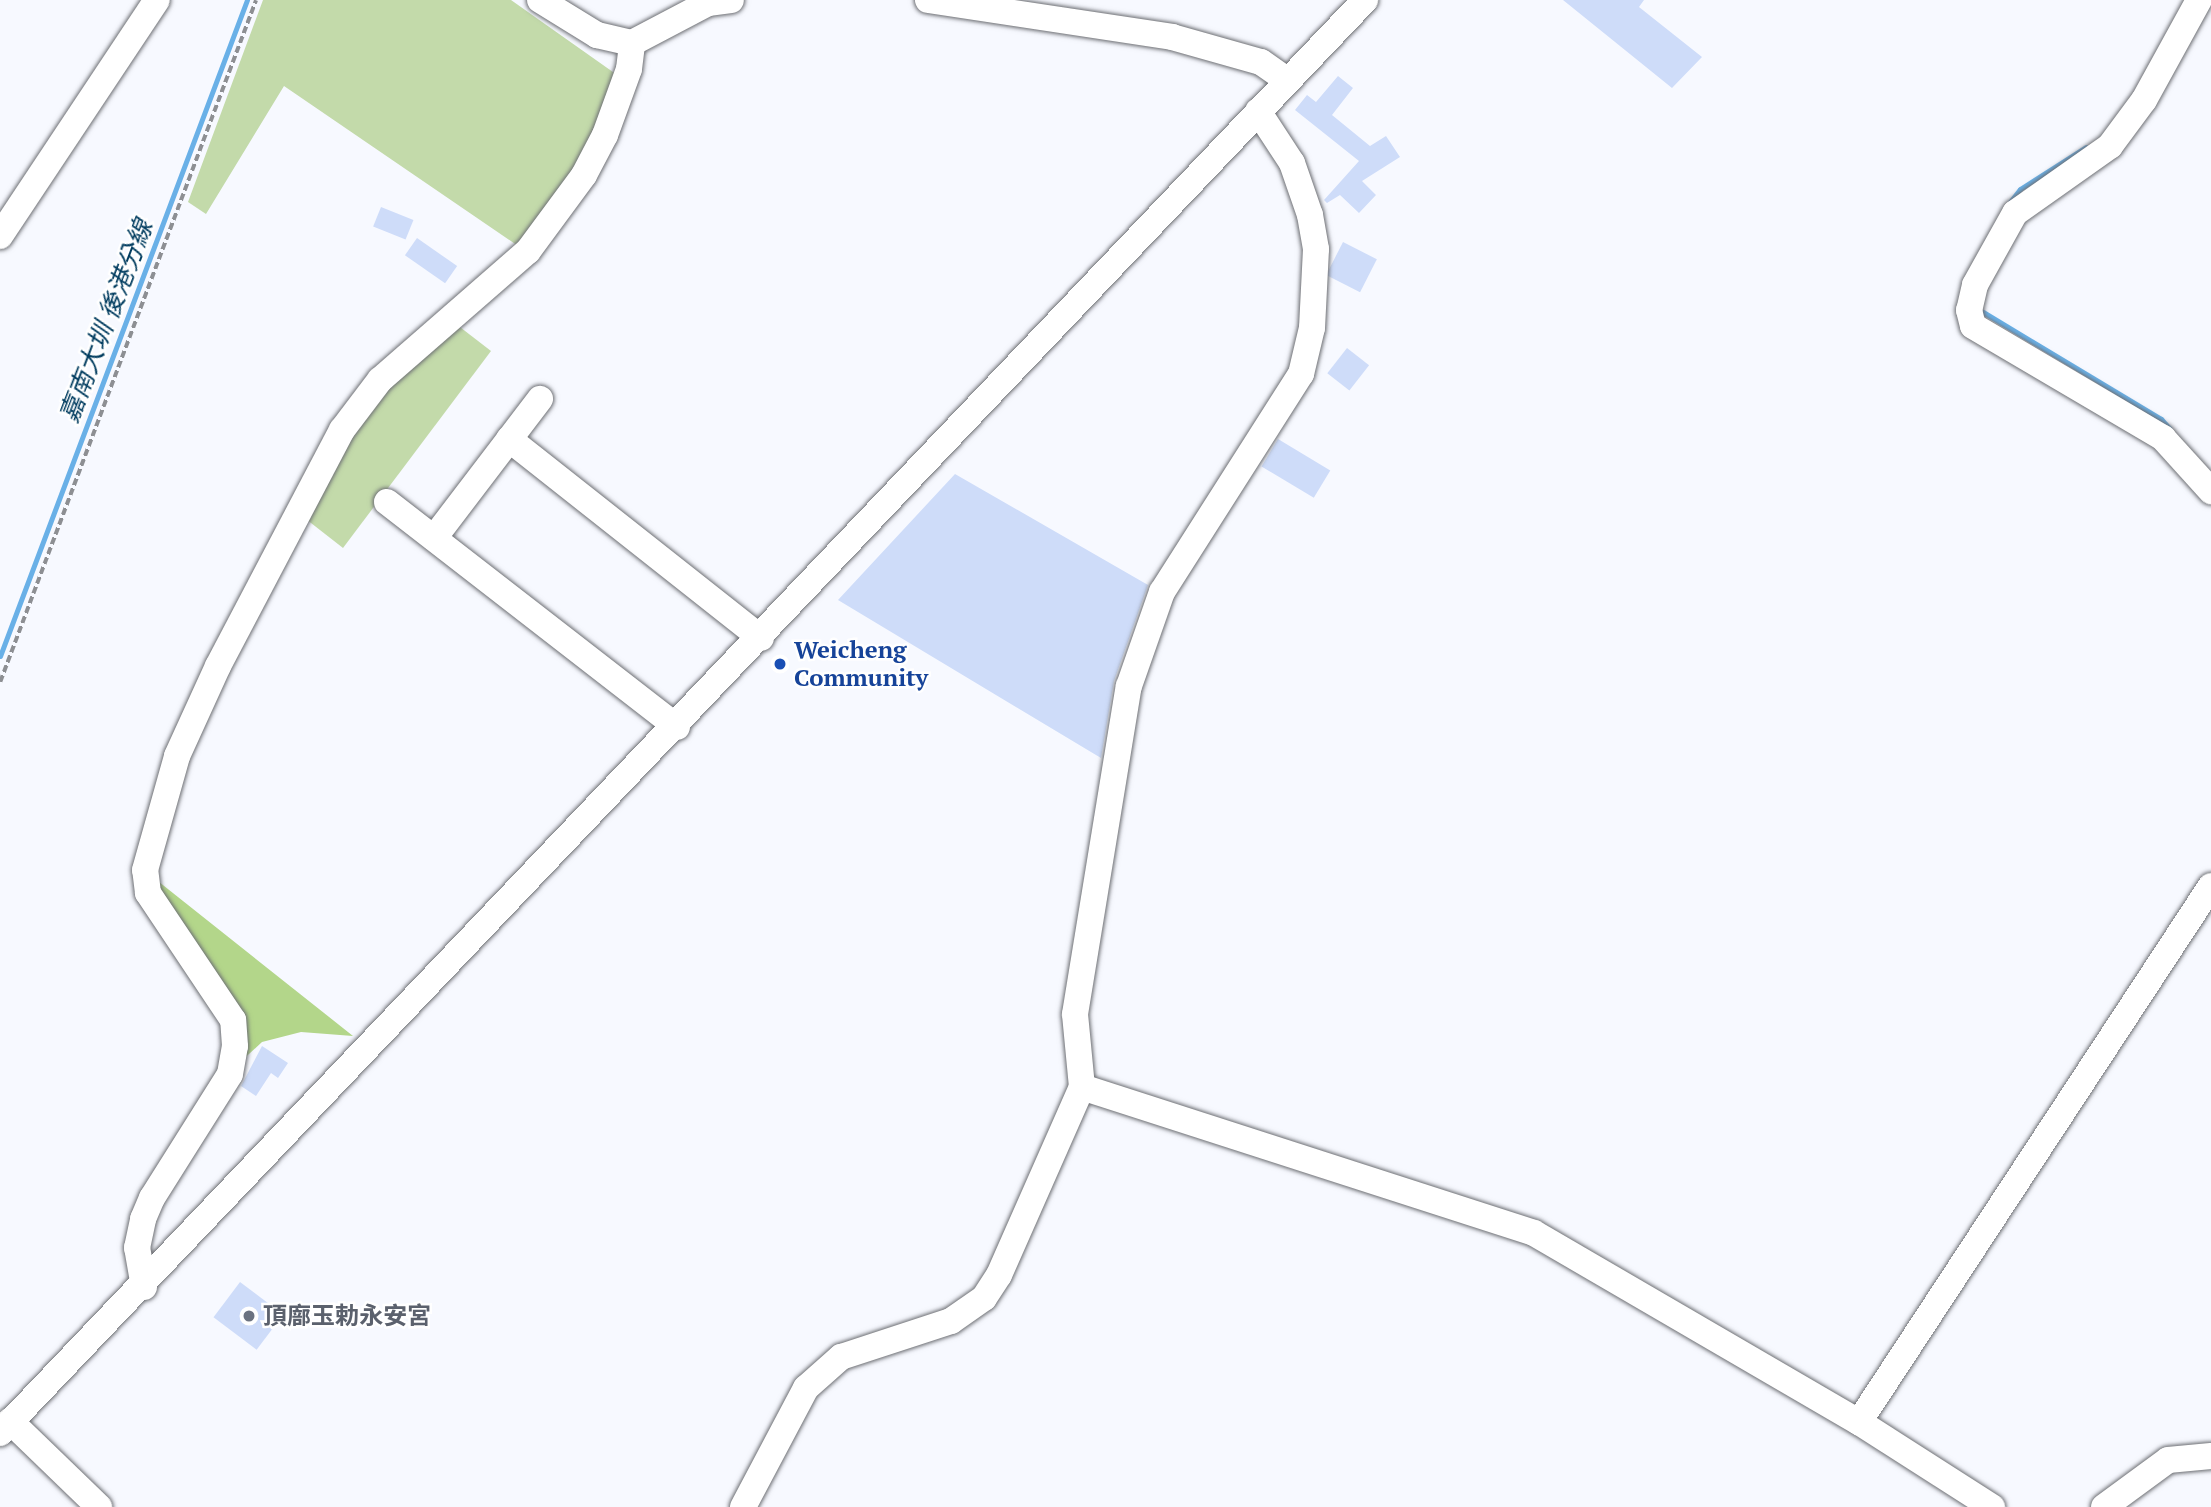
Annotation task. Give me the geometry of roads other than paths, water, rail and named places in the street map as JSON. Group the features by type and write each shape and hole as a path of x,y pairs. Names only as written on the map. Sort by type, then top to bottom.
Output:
{"street":[{"path":"0,236 157,0"},
{"path":"540,0 597,35 632,43 708,3 731,0"},
{"path":"928,0 1172,37 1261,62 1287,80"},
{"path":"99,1507 5,1427 144,1287 1365,0"},
{"path":"2199,0 2144,100 2110,146 2015,213 1975,285 1969,310 1973,326 2162,438 2211,491"},
{"path":"144,1287 137,1248 143,1219 152,1198 230,1074 235,1046 233,1020 148,893 145,870 177,756 265,572 342,430 380,380 528,251 559,211 605,135 629,69 632,43"},
{"path":"743,1507 806,1388 841,1357 951,1321 984,1298 999,1275 1082,1087 1075,1014 1129,686 1162,592 1301,374 1312,328 1316,249 1310,215 1292,163 1258,111"},
{"path":"434,538 540,399"},
{"path":"509,439 761,638"},
{"path":"387,502 677,727"},
{"path":"1859,1422 2211,886"},
{"path":"1082,1087 1534,1233 1583,1258 1859,1422 1992,1507"},
{"path":"2104,1507 2168,1460 2211,1456"}],"waterway":[{"name":"嘉南大圳 後港分線","path":"0,656 247,0"},
{"path":"2010,202 2020,189 2086,147"},
{"path":"1983,312 2161,419 2170,429"}],"place":[{"name":"Weicheng Community","path":"780,664"},
{"name":"頂廍玉勅永安宮","path":"249,1316"}]}
